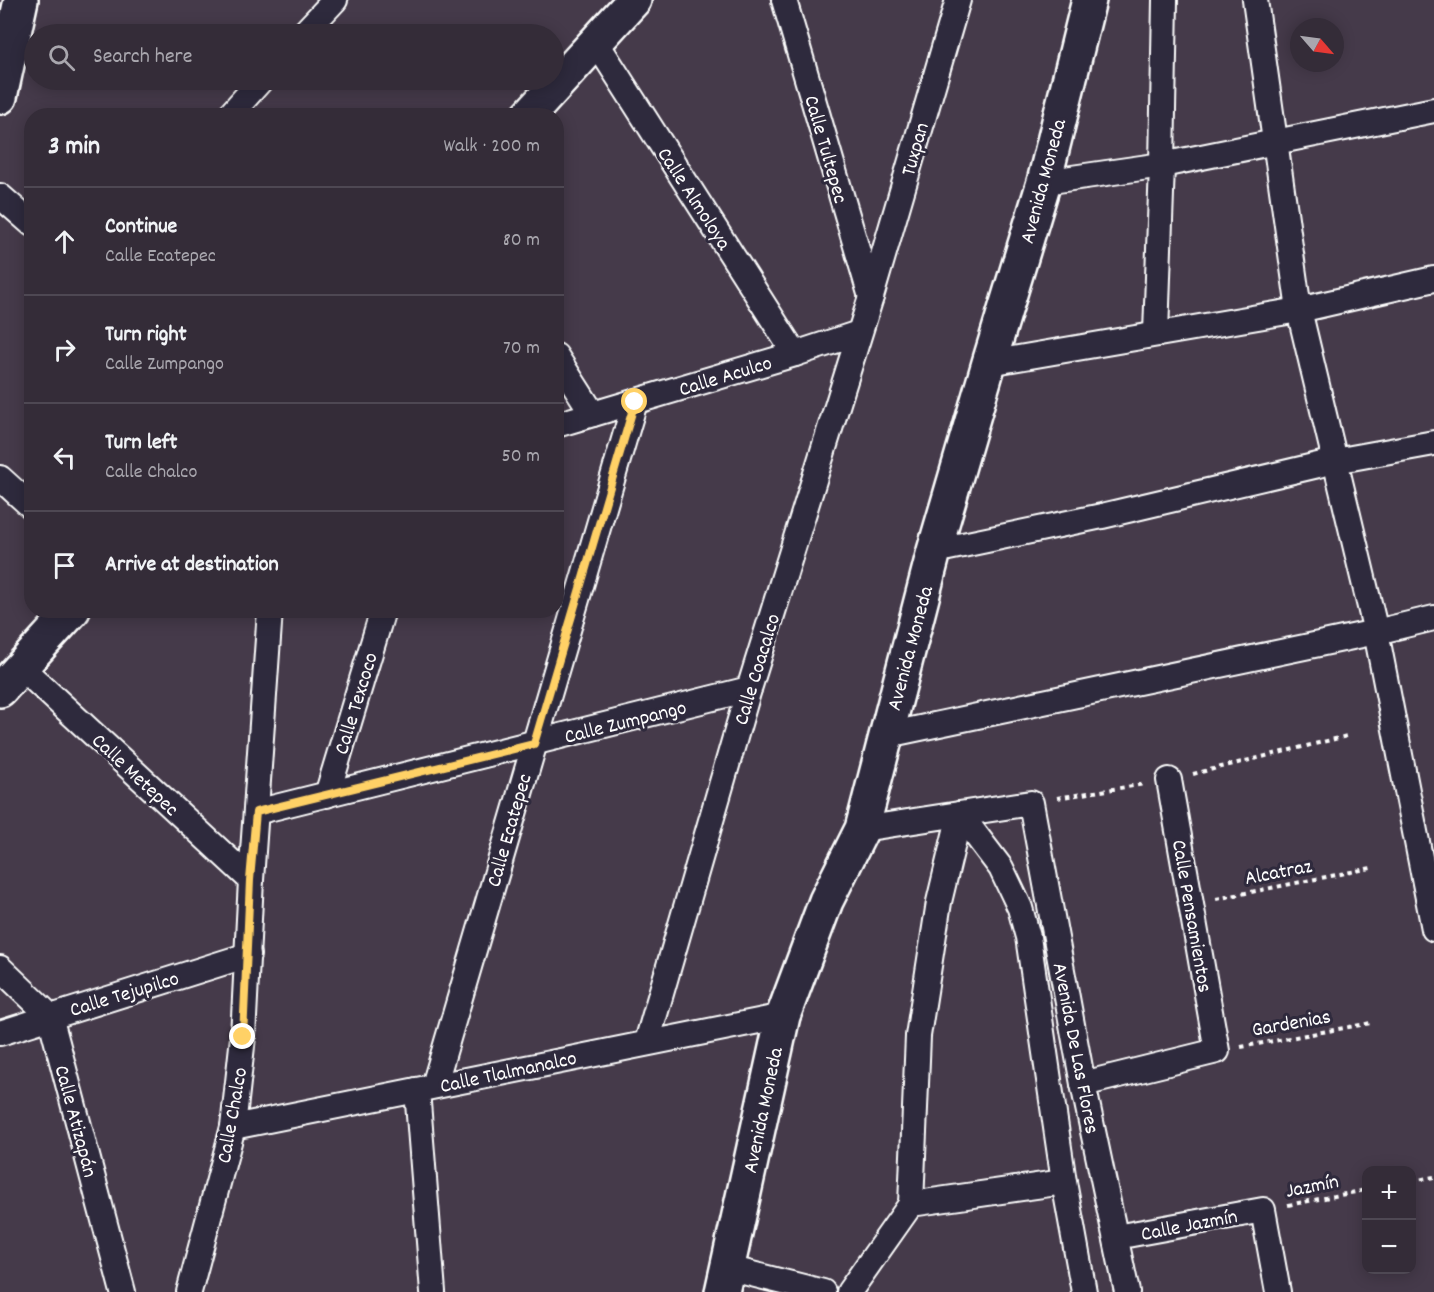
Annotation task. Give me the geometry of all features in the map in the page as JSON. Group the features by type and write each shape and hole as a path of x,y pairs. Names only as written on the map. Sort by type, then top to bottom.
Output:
{"main road":[{"path":"0,97 21,0"},
{"path":"564,77 634,0"},
{"name":"Avenida Moneda","path":"725,1280 783,1016 826,901 862,829 934,551 1044,182 1090,0"},
{"path":"535,108 552,90"},
{"path":"11,679 66,618"}],"street":[{"path":"312,24 335,0"},
{"name":"Calle Tultepec","path":"784,0 871,297"},
{"name":"Tuxpan","path":"871,297 957,0"},
{"path":"1156,333 1165,0"},
{"path":"1255,0 1299,310 1376,632 1434,929"},
{"name":"Calle Almoloya","path":"596,42 795,354"},
{"path":"236,108 252,90"},
{"path":"1044,182 1162,165 1434,110"},
{"path":"0,196 24,217"},
{"path":"989,363 1299,310 1434,279"},
{"name":"Calle Coacalco","path":"647,1042 749,689 871,297"},
{"name":"Calle Aculco","path":"564,423 859,333"},
{"path":"564,369 593,414"},
{"name":"Calle Ecatepec","path":"433,1292 425,1088 534,744 635,402"},
{"path":"934,551 1102,516 1335,460 1434,443"},
{"path":"0,478 24,500"},
{"name":"Calle Chalco","path":"189,1292 233,1127 243,1037 250,880 269,618"},
{"name":"Calle Texcoco","path":"327,795 381,618"},
{"path":"886,735 1434,618"},
{"name":"Calle Metepec","path":"11,679 250,880"},
{"name":"Calle Zumpango","path":"256,812 749,689"},
{"name":"Calle Pensamientos","path":"1169,780 1217,1051"},
{"name":"Avenida De Las Flores","path":"960,814 1031,803 1083,1084 1127,1292"},
{"path":"862,829 960,814"},
{"path":"960,814 1001,868 1020,908 1028,937 1064,1182 1084,1292"},
{"path":"849,1292 911,1204 918,1036 939,902 960,814"},
{"name":"Calle Tejupilco","path":"0,1033 248,955"},
{"path":"0,968 50,1016"},
{"name":"Calle Atizapán","path":"50,1016 123,1292"},
{"name":"Calle Tlalmanalco","path":"233,1127 783,1016"},
{"path":"1083,1084 1217,1051"},
{"path":"1059,1150 1095,1140"},
{"path":"911,1204 1064,1182"},
{"path":"1263,1210 1278,1292"},
{"name":"Calle Jazmín","path":"1116,1237 1263,1210"},
{"path":"725,1280 823,1292"}],"path":[{"name":"Alcatraz","path":"1191,904 1371,868"},
{"name":"Gardenias","path":"1217,1051 1371,1023"},
{"path":"1416,1180 1434,1177"},
{"name":"Jazmín","path":"1263,1210 1362,1191"}],"route":[{"path":"243,1037 250,880 256,812 534,744 635,402"}]}
